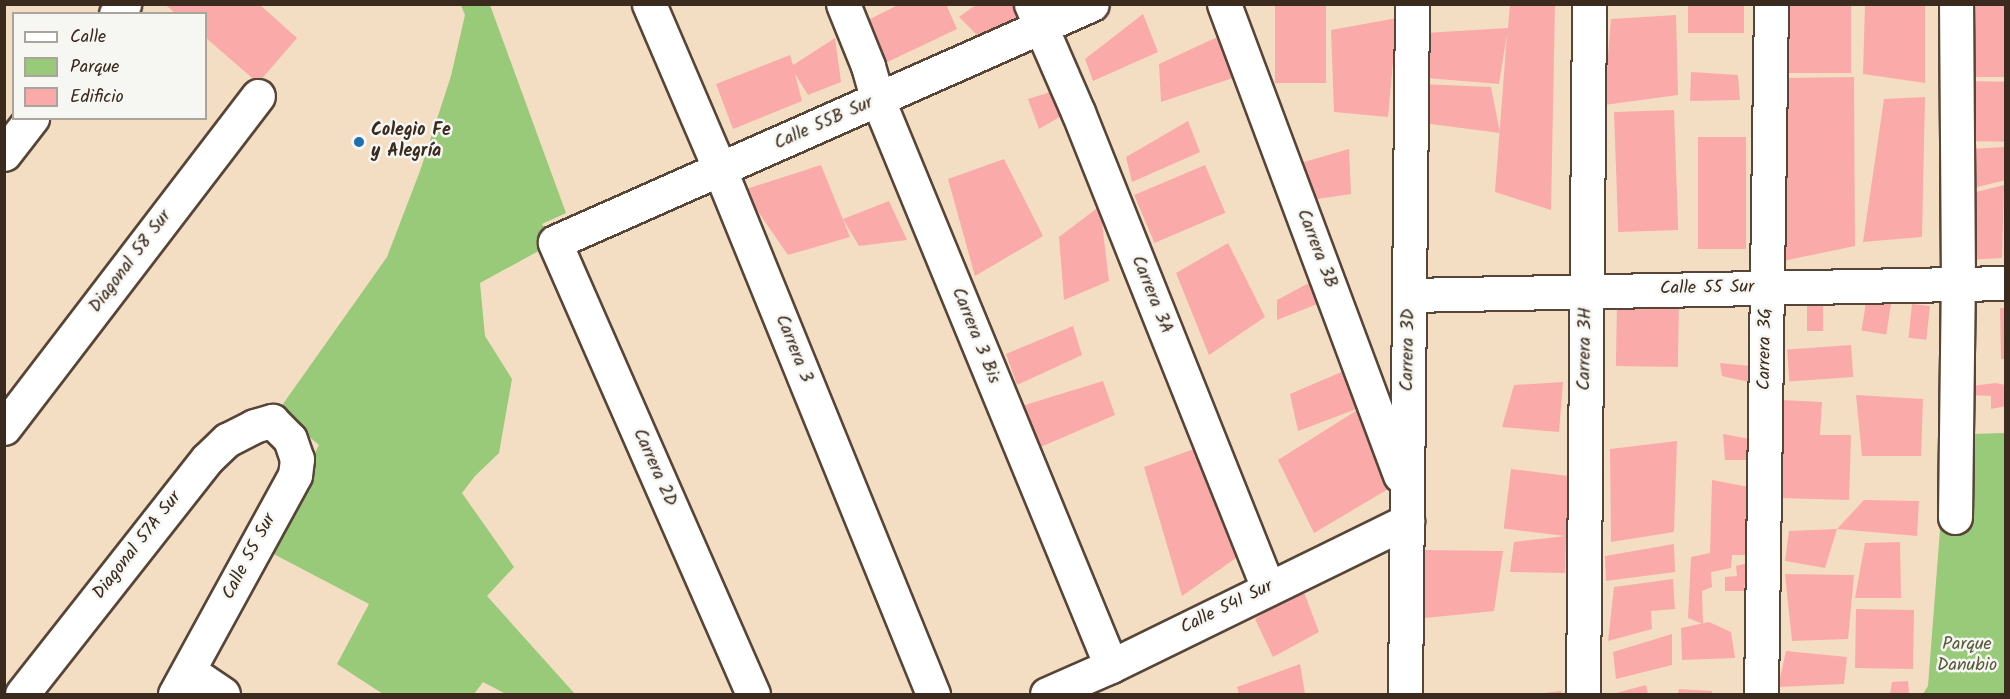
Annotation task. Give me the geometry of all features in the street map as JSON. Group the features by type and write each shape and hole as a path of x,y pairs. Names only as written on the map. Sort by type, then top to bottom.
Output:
{"street":[{"name":"Carrera 3","path":"649,4 720,170 933,694"},
{"name":"Carrera 3 Bis","path":"843,4 868,66 878,100 1111,666"},
{"name":"Calle 55B Sur","path":"555,242 878,100 1036,16 1092,4"},
{"name":"Carrera 3B","path":"1224,4 1407,507"},
{"name":"Carrera 3D","path":"1405,694 1412,4"},
{"name":"Carrera 3H","path":"1583,694 1589,4"},
{"name":"Carrera 3G","path":"1761,694 1771,4"},
{"path":"1955,518 1958,284 1956,4"},
{"name":"Carrera 3A","path":"1036,16 1078,112 1268,588"},
{"name":"Diagonal 58 Sur","path":"4,428 258,96"},
{"path":"4,154 30,120"},
{"name":"Carrera 2D","path":"555,242 753,694"},
{"name":"Calle 55 Sur","path":"1409,295 2006,283"},
{"name":"Calle 55 Sur","path":"182,683 295,475 297,459 290,439 272,421"},
{"name":"Diagonal 57A Sur","path":"22,694 207,459 227,440 254,426 272,421"},
{"name":"Calle 54I Sur","path":"1047,694 1111,666 1268,588 1407,507"},
{"path":"182,683 223,694"}],"green space":[{"path":"461,5 490,5 566,213 542,224 555,242 480,283 485,336 512,379 499,453 475,476 462,493 514,567 487,596 575,694 506,694 483,682 474,694 383,694 337,664 369,604 266,550 319,445 278,411 387,257 420,171 451,76 465,15"},
{"name":"Parque Danubio","path":"2005,433 2005,694 1923,694 1928,686 1941,517 1971,434"}],"building":[{"path":"169,4 259,4 297,38 258,83 207,39 207,12 174,12 167,6"},
{"path":"900,4 946,4 957,29 879,66 860,24"},
{"path":"977,4 1019,4 1028,18 984,42 959,17"},
{"path":"1275,4 1326,4 1326,83 1275,83"},
{"path":"1510,4 1555,4 1551,210 1495,192 1507,34 1499,84 1414,77 1424,33 1508,28"},
{"path":"1688,4 1744,4 1744,33 1688,33"},
{"path":"1784,4 1851,4 1851,73 1784,73"},
{"path":"1865,4 1925,4 1925,83 1863,74"},
{"path":"1964,5 2006,5 2006,77 1964,77"},
{"path":"1143,14 1158,52 1093,81 1085,59"},
{"path":"1676,15 1678,95 1604,105 1611,19"},
{"path":"1397,18 1388,117 1334,112 1331,30"},
{"path":"1226,33 1236,77 1161,102 1159,64"},
{"path":"835,38 841,82 808,95 795,74 802,101 733,129 716,84 790,55 793,65"},
{"path":"1691,72 1738,75 1740,100 1690,101"},
{"path":"1854,77 1855,246 1778,262 1786,78"},
{"path":"1964,81 2006,82 2005,142 1963,141"},
{"path":"1421,84 1491,87 1500,133 1415,122"},
{"path":"1057,90 1073,109 1039,129 1028,99"},
{"path":"1925,97 1922,237 1863,242 1884,99"},
{"path":"1674,110 1678,230 1618,232 1614,112"},
{"path":"1188,121 1200,152 1132,182 1126,157"},
{"path":"1698,137 1746,137 1746,249 1698,249"},
{"path":"2006,147 2006,180 1965,190 1965,149"},
{"path":"1349,149 1351,194 1311,200 1304,162"},
{"path":"1004,159 1043,236 975,276 948,179"},
{"path":"821,165 850,237 788,255 743,190"},
{"path":"1205,165 1225,213 1154,243 1134,195"},
{"path":"2004,185 2002,258 1966,260 1964,195"},
{"path":"889,201 907,240 859,246 843,219"},
{"path":"1100,206 1109,281 1064,300 1059,237"},
{"path":"1228,243 1265,317 1209,355 1176,273"},
{"path":"1320,277 1330,299 1277,320 1277,300"},
{"path":"1867,296 1892,300 1886,334 1862,331"},
{"path":"1617,301 1679,302 1678,367 1616,366"},
{"path":"1807,302 1823,302 1823,331 1807,331"},
{"path":"1912,304 1930,306 1926,340 1908,338"},
{"path":"2000,308 2006,308 2006,359 2001,359"},
{"path":"1073,326 1082,355 1017,385 1006,354"},
{"path":"1851,345 1853,377 1789,381 1787,349"},
{"path":"1720,363 1750,366 1749,382 1722,376"},
{"path":"1353,367 1362,407 1298,431 1290,394"},
{"path":"1103,381 1115,415 1029,452 1025,405"},
{"path":"1563,382 1559,432 1502,427 1514,385"},
{"path":"1995,383 2006,385 2006,406 1991,409 1991,396 1970,395 1972,386"},
{"path":"1856,395 1923,399 1921,456 1862,456"},
{"path":"1782,400 1822,402 1820,435 1851,435 1849,500 1777,498"},
{"path":"1362,407 1390,488 1314,533 1278,460"},
{"path":"1723,434 1750,439 1748,460 1725,460"},
{"path":"1677,441 1674,532 1611,542 1610,449"},
{"path":"1194,449 1243,553 1182,596 1144,467"},
{"path":"1511,469 1575,477 1567,536 1504,529"},
{"path":"1712,480 1749,487 1747,555 1732,555 1731,568 1711,572 1712,587 1702,591 1703,624 1688,618 1691,557 1710,553"},
{"path":"1864,500 1919,501 1917,536 1837,529"},
{"path":"1837,529 1825,568 1785,561 1789,531"},
{"path":"1566,536 1565,573 1510,572 1514,542"},
{"path":"1900,542 1901,598 1855,598 1865,543"},
{"path":"1674,544 1675,572 1606,581 1605,556"},
{"path":"1423,550 1503,551 1494,611 1425,618"},
{"path":"1748,563 1744,591 1725,591 1725,577 1737,576 1736,566"},
{"path":"1785,574 1854,575 1848,639 1792,641"},
{"path":"1673,579 1675,609 1651,611 1652,629 1608,641 1614,587"},
{"path":"1302,587 1319,632 1273,657 1255,619"},
{"path":"1856,609 1914,610 1913,669 1855,668"},
{"path":"1709,622 1731,632 1735,658 1682,660 1681,628"},
{"path":"1672,634 1672,665 1616,679 1613,652"},
{"path":"1786,651 1847,657 1844,684 1778,687"},
{"path":"1300,664 1305,694 1239,694 1237,687"},
{"path":"1908,681 1909,694 1890,694 1892,682"},
{"path":"1646,685 1648,694 1612,694"},
{"path":"1679,689 1712,691 1712,694 1678,694"},
{"path":"1561,691 1561,694 1544,694 1544,693"}],"place":[{"name":"Colegio Fe y Alegría","path":"359,142"}]}
